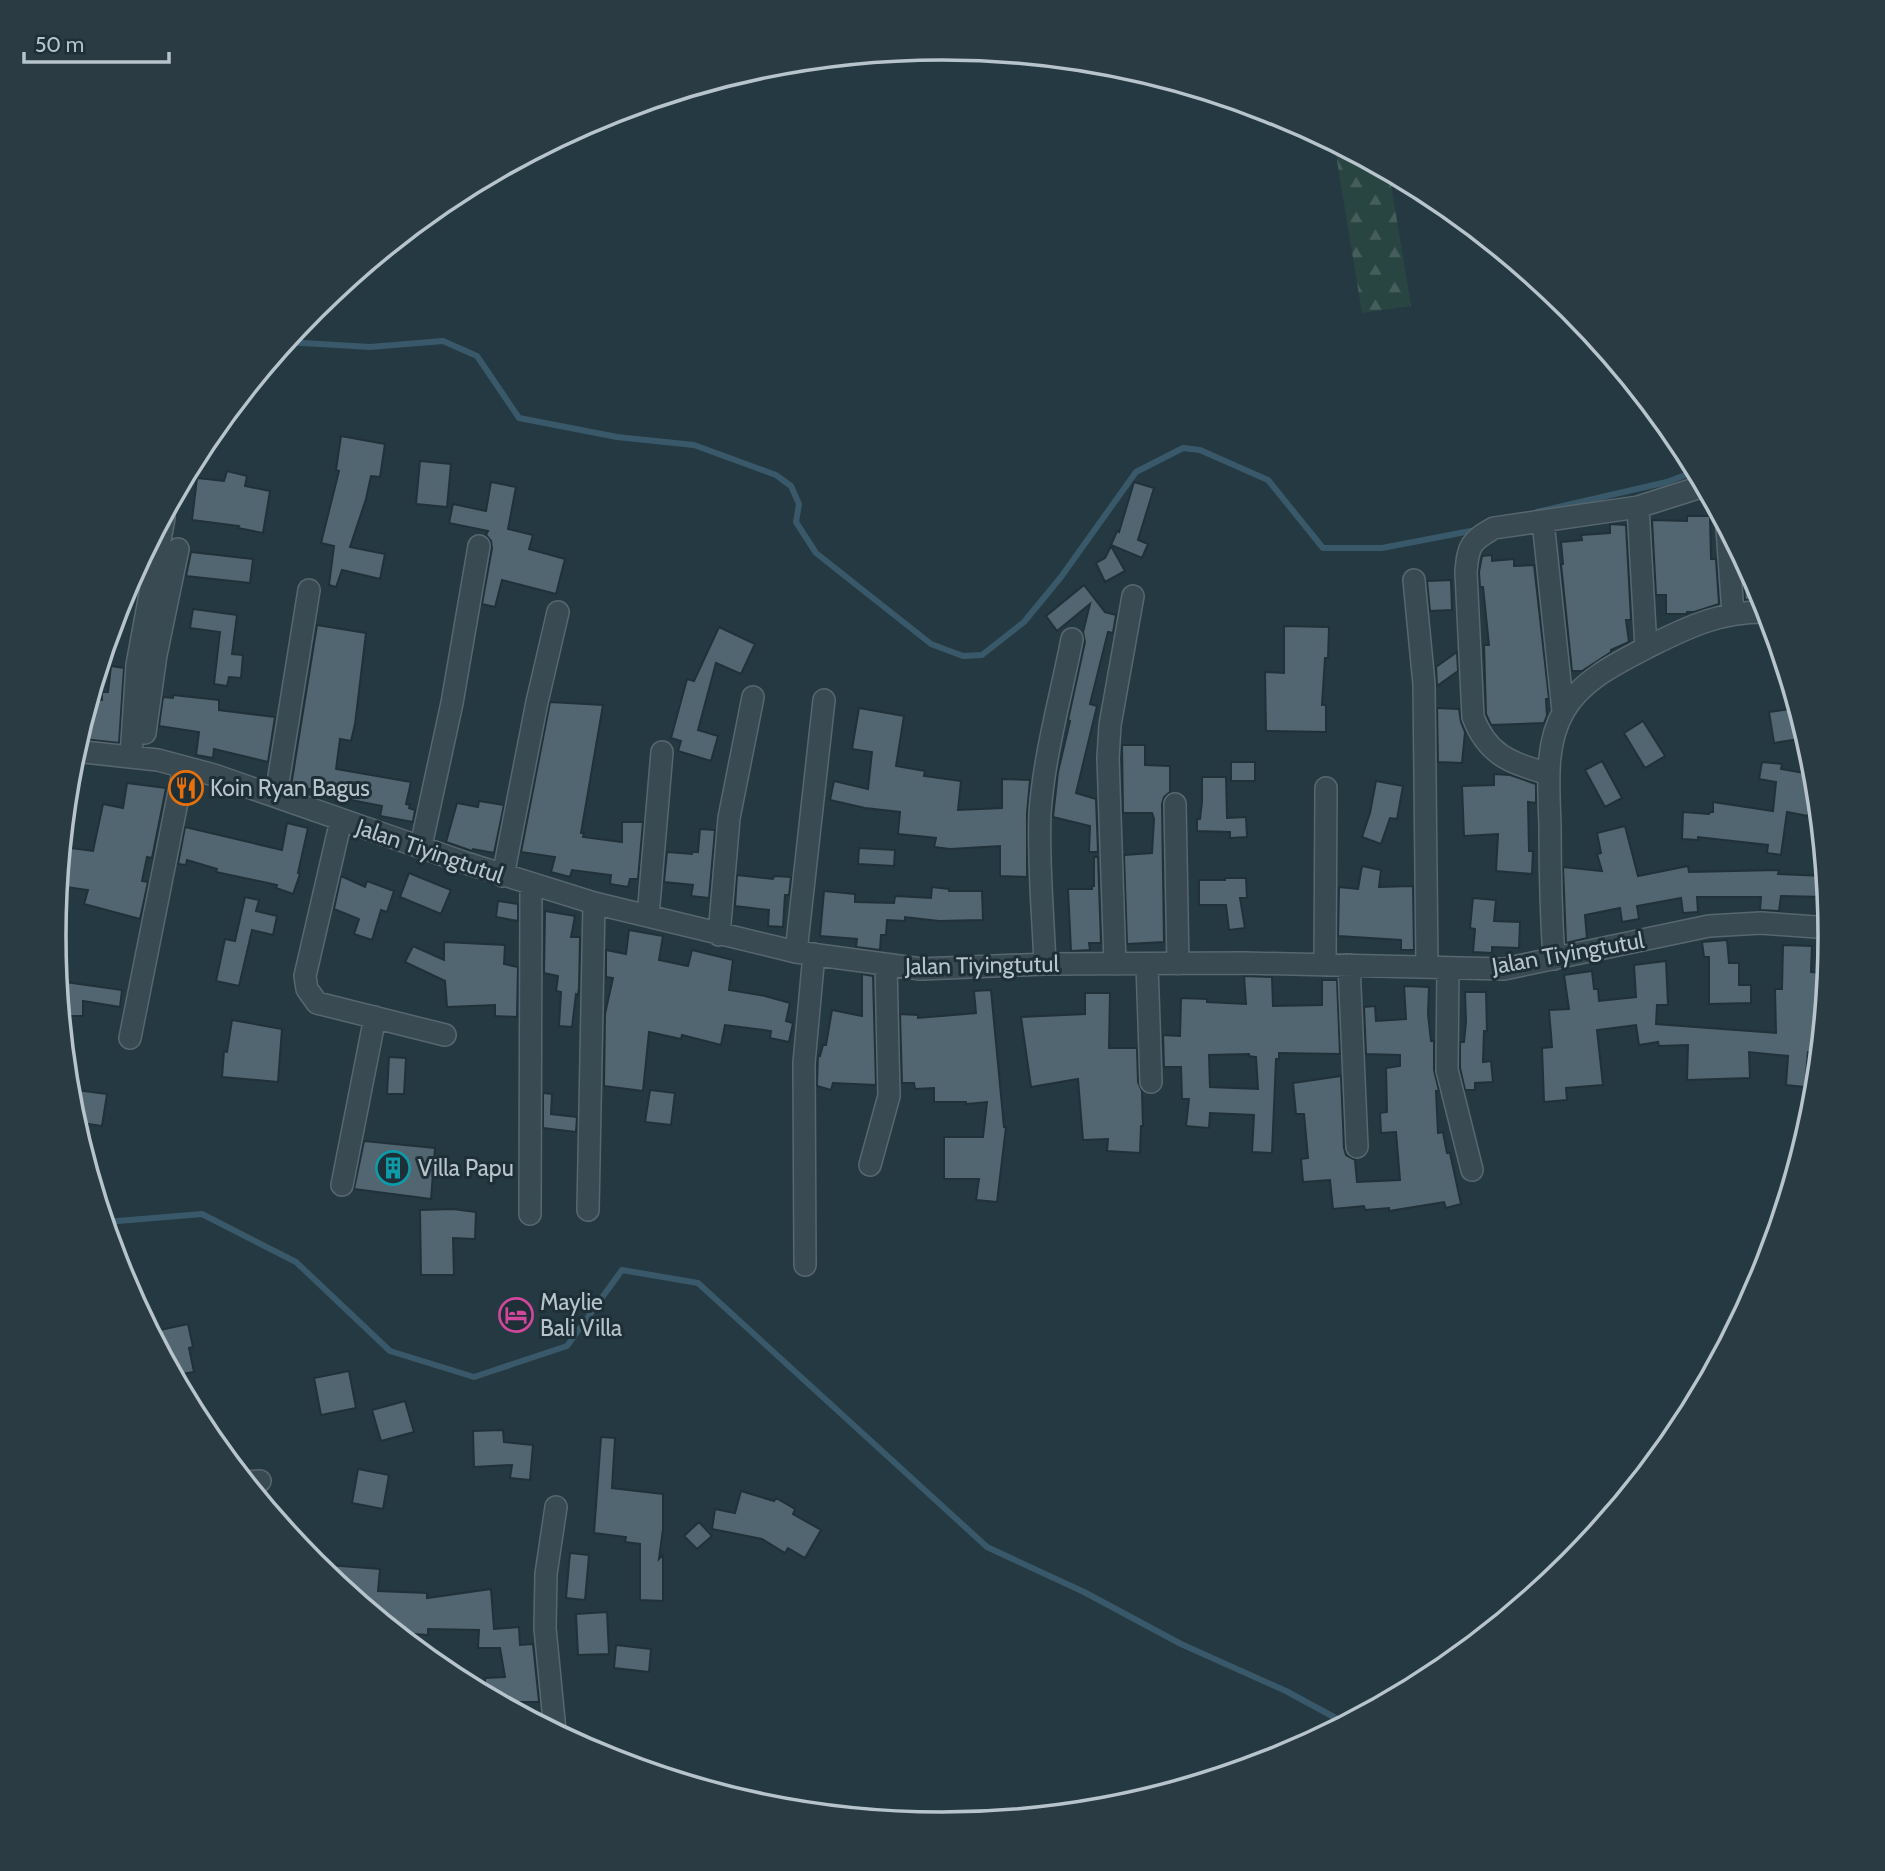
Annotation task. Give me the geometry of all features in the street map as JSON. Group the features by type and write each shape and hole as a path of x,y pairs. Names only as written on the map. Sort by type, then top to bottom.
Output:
{"street":[{"path":"1548,774 1512,762 1492,750 1480,735 1473,717 1467,550 1477,538 1494,528 1638,508 1695,489"},
{"path":"1638,508 1646,648"},
{"path":"1543,521 1563,712 1548,774 1554,959"},
{"path":"136,757 137,666 158,546"},
{"path":"421,846 452,702 479,546"},
{"path":"136,757 178,549"},
{"path":"1728,549 1733,614"},
{"path":"1414,580 1424,684 1427,967"},
{"path":"276,795 309,590"},
{"path":"1115,964 1108,758 1110,725 1133,596"},
{"path":"503,876 537,702 558,612"},
{"path":"1563,712 1588,683 1646,648 1707,619 1757,613"},
{"path":"1045,964 1041,811 1046,764 1072,639"},
{"path":"719,934 729,818 753,696"},
{"path":"805,1265 805,953 824,700"},
{"name":"Jalan Tiyingtutul","path":"87,748 184,767 276,795 503,876 594,904 805,953 921,969 1045,964 1349,965 1504,969 1709,926 1761,923 1818,927"},
{"path":"648,916 662,752"},
{"path":"130,1038 184,767"},
{"path":"1325,965 1326,788"},
{"path":"1175,804 1178,964"},
{"path":"341,820 305,984 310,995 317,1003 445,1035"},
{"path":"530,1214 531,885"},
{"path":"587,1210 594,904"},
{"path":"1147,964 1151,1082"},
{"path":"870,1165 889,1096 886,965"},
{"path":"1349,965 1357,1147"},
{"path":"1448,968 1447,1070 1472,1170"},
{"path":"342,1185 375,1017"},
{"path":"554,1720 545,1628 546,1574 556,1507"}],"green space":[{"path":"1336,153 1391,184 1411,306 1362,313"}],"building":[{"path":"341,436 385,444 380,477 371,476 350,547 385,554 380,579 342,570 336,587 329,585 334,546 321,543 339,471 336,470"},
{"path":"420,461 451,464 447,507 416,504"},
{"path":"227,471 247,476 245,486 270,491 263,533 238,528 239,526 192,520 197,478 224,481"},
{"path":"491,482 516,487 508,529 533,535 529,549 565,559 556,594 502,580 495,607 482,604 492,548 486,535 488,531 449,523 453,504 486,511"},
{"path":"1134,482 1154,488 1138,540 1148,544 1142,558 1111,545 1117,531 1119,532"},
{"path":"1687,516 1710,516 1711,559 1716,559 1719,604 1687,614 1666,614 1666,595 1656,595 1652,520 1687,521"},
{"path":"1610,524 1626,525 1631,620 1626,620 1629,642 1611,650 1582,671 1572,671 1561,542 1582,540 1581,535 1610,533"},
{"path":"1111,546 1125,571 1105,582 1096,563 1105,558"},
{"path":"191,552 253,559 250,583 186,576"},
{"path":"1492,555 1492,561 1514,559 1514,566 1534,565 1549,699 1546,699 1547,716 1544,723 1491,725 1486,714 1484,645 1489,645 1479,572 1482,556"},
{"path":"1451,580 1452,610 1430,611 1427,581"},
{"path":"1744,582 1752,600 1745,600"},
{"path":"1084,585 1105,612 1116,615 1113,633 1108,632 1090,704 1097,706 1076,793 1096,799 1098,852 1089,852 1090,826 1053,817 1058,772 1070,721 1068,720 1085,642 1083,632 1090,604 1057,631 1046,616"},
{"path":"193,609 237,615 232,654 243,655 241,678 229,677 227,686 214,684 220,632 190,628"},
{"path":"317,625 366,633 355,724 351,741 340,739 336,769 411,782 406,804 415,810 413,822 380,816 382,806 351,800 352,796 291,786"},
{"path":"1284,626 1329,627 1322,705 1326,705 1326,732 1266,731 1265,672 1284,673"},
{"path":"719,627 755,644 741,674 716,663 698,730 718,736 711,761 678,751 681,741 671,738 687,679 694,681"},
{"path":"1457,652 1458,671 1437,686 1436,667"},
{"path":"111,666 124,668 119,743 89,740 99,700 102,700 102,692 108,692"},
{"path":"173,695 219,700 219,710 275,717 268,762 214,749 213,758 196,755 199,732 159,726 163,697 173,698"},
{"path":"550,702 603,705 581,833 584,833 583,837 622,842 622,822 643,822 638,879 630,879 628,887 610,884 611,875 572,870 570,877 551,872 555,857 521,852"},
{"path":"859,708 904,716 896,766 925,771 924,776 961,781 958,810 1002,808 1002,779 1030,780 1027,877 1000,876 1000,846 950,849 934,847 936,838 898,834 900,812 830,800 834,781 868,789 872,752 852,749"},
{"path":"1437,708 1459,709 1465,732 1462,763 1438,762"},
{"path":"1789,709 1796,740 1774,743 1769,712"},
{"path":"1643,721 1665,756 1645,768 1624,733"},
{"path":"1122,745 1145,745 1145,765 1170,766 1170,792 1164,797 1162,804 1164,942 1127,944 1124,855 1152,853 1154,819 1152,813 1123,813"},
{"path":"1602,761 1622,798 1605,807 1585,770"},
{"path":"1231,762 1255,762 1255,781 1231,781"},
{"path":"1762,762 1782,764 1781,769 1803,773 1808,816 1787,812 1781,855 1767,853 1768,845 1698,837 1698,840 1682,839 1683,812 1709,814 1713,812 1713,802 1773,811 1776,782 1759,779"},
{"path":"1494,774 1510,775 1536,784 1536,803 1528,802 1529,851 1533,851 1532,874 1496,871 1498,834 1464,836 1462,786 1494,785"},
{"path":"1202,777 1226,777 1227,818 1246,817 1247,837 1230,838 1230,832 1197,831 1202,802"},
{"path":"1376,781 1403,786 1397,819 1390,818 1381,844 1362,837"},
{"path":"127,783 166,788 152,858 147,857 142,881 148,882 140,919 84,904 88,890 68,887 71,848 93,851 103,804 123,808"},
{"path":"479,801 504,805 494,853 472,851 446,842 457,803 478,807"},
{"path":"287,823 308,828 298,873 300,874 293,894 276,888 277,885 216,872 217,869 187,860 186,865 178,864 185,827 282,850"},
{"path":"1625,826 1638,876 1688,866 1689,872 1779,870 1778,874 1817,876 1817,897 1781,896 1779,911 1760,910 1761,897 1697,897 1698,912 1683,913 1681,898 1637,906 1639,919 1622,922 1620,908 1585,915 1587,938 1566,943 1563,867 1602,871 1597,854 1601,853 1597,833"},
{"path":"700,829 715,830 709,898 691,896 693,885 664,882 667,852 698,852"},
{"path":"859,848 895,850 894,866 858,864"},
{"path":"1094,857 1098,857 1101,943 1089,943 1090,950 1071,951 1068,889 1092,889"},
{"path":"1362,866 1381,870 1379,887 1413,886 1414,950 1401,950 1401,940 1338,936 1339,887 1358,889"},
{"path":"409,873 451,890 441,914 400,897"},
{"path":"737,875 773,879 774,876 791,877 789,895 785,895 783,927 768,926 769,910 735,906"},
{"path":"341,876 365,887 367,881 394,891 387,912 381,910 372,940 354,934 359,919 334,909"},
{"path":"1246,878 1247,898 1240,898 1245,928 1229,930 1226,905 1199,905 1199,880"},
{"path":"932,887 949,891 982,891 983,920 939,921 905,917 905,921 887,920 886,935 881,935 880,950 856,947 857,939 820,936 824,891 855,894 855,902 894,903 895,896 931,898"},
{"path":"245,897 259,900 256,911 277,916 273,935 252,930 239,986 216,981 225,939 235,941"},
{"path":"1473,898 1496,900 1494,921 1520,922 1519,948 1492,947 1492,953 1473,952 1475,929 1470,928"},
{"path":"498,901 518,904 518,921 496,917"},
{"path":"545,911 575,916 571,937 580,937 579,988 572,1027 559,1026 561,992 556,991 558,976 544,973"},
{"path":"629,930 663,936 659,960 688,966 692,950 733,960 729,990 790,1003 786,1021 793,1023 789,1042 770,1038 771,1031 725,1025 721,1045 682,1035 681,1039 649,1032 643,1091 604,1086 605,1014 613,978 606,977 606,950 626,954"},
{"path":"1727,940 1729,963 1739,963 1739,985 1751,985 1751,1003 1709,1004 1709,957 1704,957 1702,942"},
{"path":"444,942 505,945 504,964 518,967 517,1017 495,1016 495,1005 447,1007 445,981 405,962 413,946 444,960"},
{"path":"1783,945 1812,946 1811,972 1817,973 1817,993 1805,1087 1786,1085 1788,1056 1749,1052 1750,1078 1687,1080 1688,1045 1659,1046 1658,1042 1639,1045 1636,1025 1597,1030 1603,1085 1566,1088 1567,1100 1544,1102 1542,1048 1552,1047 1549,1010 1569,1009 1564,975 1592,971 1594,989 1598,989 1599,1001 1636,997 1634,965 1666,961 1668,1005 1657,1005 1656,1024 1776,1033 1775,989 1782,989"},
{"path":"862,974 873,976 876,1085 833,1083 831,1090 817,1086 818,1055 820,1056 823,1045 826,1045 832,1010 862,1016"},
{"path":"1244,976 1272,977 1273,1006 1322,1005 1322,980 1337,980 1340,1054 1279,1053 1279,1059 1276,1059 1272,1153 1252,1152 1254,1115 1210,1113 1209,1128 1186,1126 1189,1099 1182,1099 1181,1067 1164,1067 1163,1035 1180,1036 1181,998 1246,1004","holes":["1209,1055 1256,1057 1258,1089 1210,1087"]},
{"path":"68,982 122,990 120,1007 83,1001 83,1016 70,1016"},
{"path":"1404,986 1429,987 1428,1014 1431,1041 1434,1041 1434,1070 1439,1091 1436,1091 1438,1133 1443,1132 1447,1153 1450,1153 1461,1204 1446,1208 1444,1202 1389,1211 1389,1208 1365,1210 1364,1206 1333,1209 1330,1180 1303,1182 1301,1159 1308,1158 1304,1114 1296,1114 1293,1083 1341,1076 1344,1148 1346,1155 1355,1160 1357,1182 1400,1180 1396,1132 1381,1133 1380,1113 1387,1112 1386,1068 1400,1066 1400,1055 1366,1054 1364,1007 1375,1006 1376,1021 1406,1019"},
{"path":"991,990 1006,1127 997,1202 976,1200 979,1179 944,1179 944,1137 983,1137 987,1102 934,1102 934,1088 915,1089 914,1083 902,1083 900,1014 918,1015 918,1018 976,1013 974,991"},
{"path":"1465,992 1486,992 1487,1031 1484,1031 1483,1062 1491,1061 1493,1082 1475,1083 1475,1090 1465,1090 1460,1068 1460,1042 1464,1042 1466,1022"},
{"path":"1085,993 1110,993 1109,1048 1137,1048 1143,1126 1140,1153 1107,1151 1108,1139 1083,1140 1078,1079 1031,1087 1021,1017 1085,1014"},
{"path":"232,1020 282,1029 278,1082 222,1077 224,1051 227,1052"},
{"path":"389,1057 406,1058 404,1094 387,1094"},
{"path":"650,1090 675,1093 671,1125 645,1122"},
{"path":"81,1091 107,1094 102,1126 87,1124"},
{"path":"543,1093 552,1094 551,1114 577,1117 576,1132 543,1128"},
{"name":"Villa Papu","path":"364,1141 435,1148 431,1199 354,1189"},
{"path":"453,1209 476,1212 475,1239 453,1238 454,1275 421,1275 420,1210"},
{"path":"188,1324 193,1347 189,1348 194,1372 184,1374 161,1330"},
{"path":"349,1371 356,1408 321,1415 314,1378"},
{"path":"405,1401 414,1432 381,1441 372,1410"},
{"path":"503,1430 504,1442 533,1445 530,1480 510,1478 512,1465 474,1467 473,1431"},
{"path":"601,1437 615,1438 612,1488 663,1494 663,1529 659,1559 663,1555 663,1601 640,1600 640,1544 625,1542 626,1537 594,1533"},
{"path":"358,1469 389,1475 383,1509 352,1503"},
{"path":"741,1491 774,1501 776,1498 795,1509 793,1514 821,1530 805,1558 788,1548 785,1553 762,1539 712,1529 715,1509 735,1513"},
{"path":"699,1522 712,1536 697,1549 684,1536"},
{"path":"570,1553 589,1555 585,1600 566,1598"},
{"path":"334,1565 380,1569 378,1591 427,1593 427,1598 491,1589 494,1629 519,1627 520,1645 533,1644 539,1702 519,1702 485,1682 485,1678 505,1677 500,1648 478,1648 479,1630 428,1629 428,1635 415,1634 409,1630"},
{"path":"607,1612 609,1654 578,1655 576,1614"},
{"path":"616,1645 651,1649 649,1672 614,1668"}],"waterway":[{"path":"298,343 370,347 443,341 477,356 519,418 617,437 694,445 776,475 791,486 799,504 796,522 816,553 931,644 963,656 982,655 1024,622 1061,577 1136,472 1183,448 1200,450 1268,480 1323,548 1382,548 1476,530"},
{"path":"1537,512 1667,482 1687,475"},
{"path":"115,1221 202,1214 296,1262 390,1351 474,1377 567,1346 622,1270 698,1283 987,1547 1084,1592 1181,1644 1286,1691 1336,1718"}],"place":[{"name":"Koin Ryan Bagus","path":"186,788"},
{"name":"Villa Papu","path":"393,1168"},
{"name":"Maylie Bali Villa","path":"516,1315"}]}
